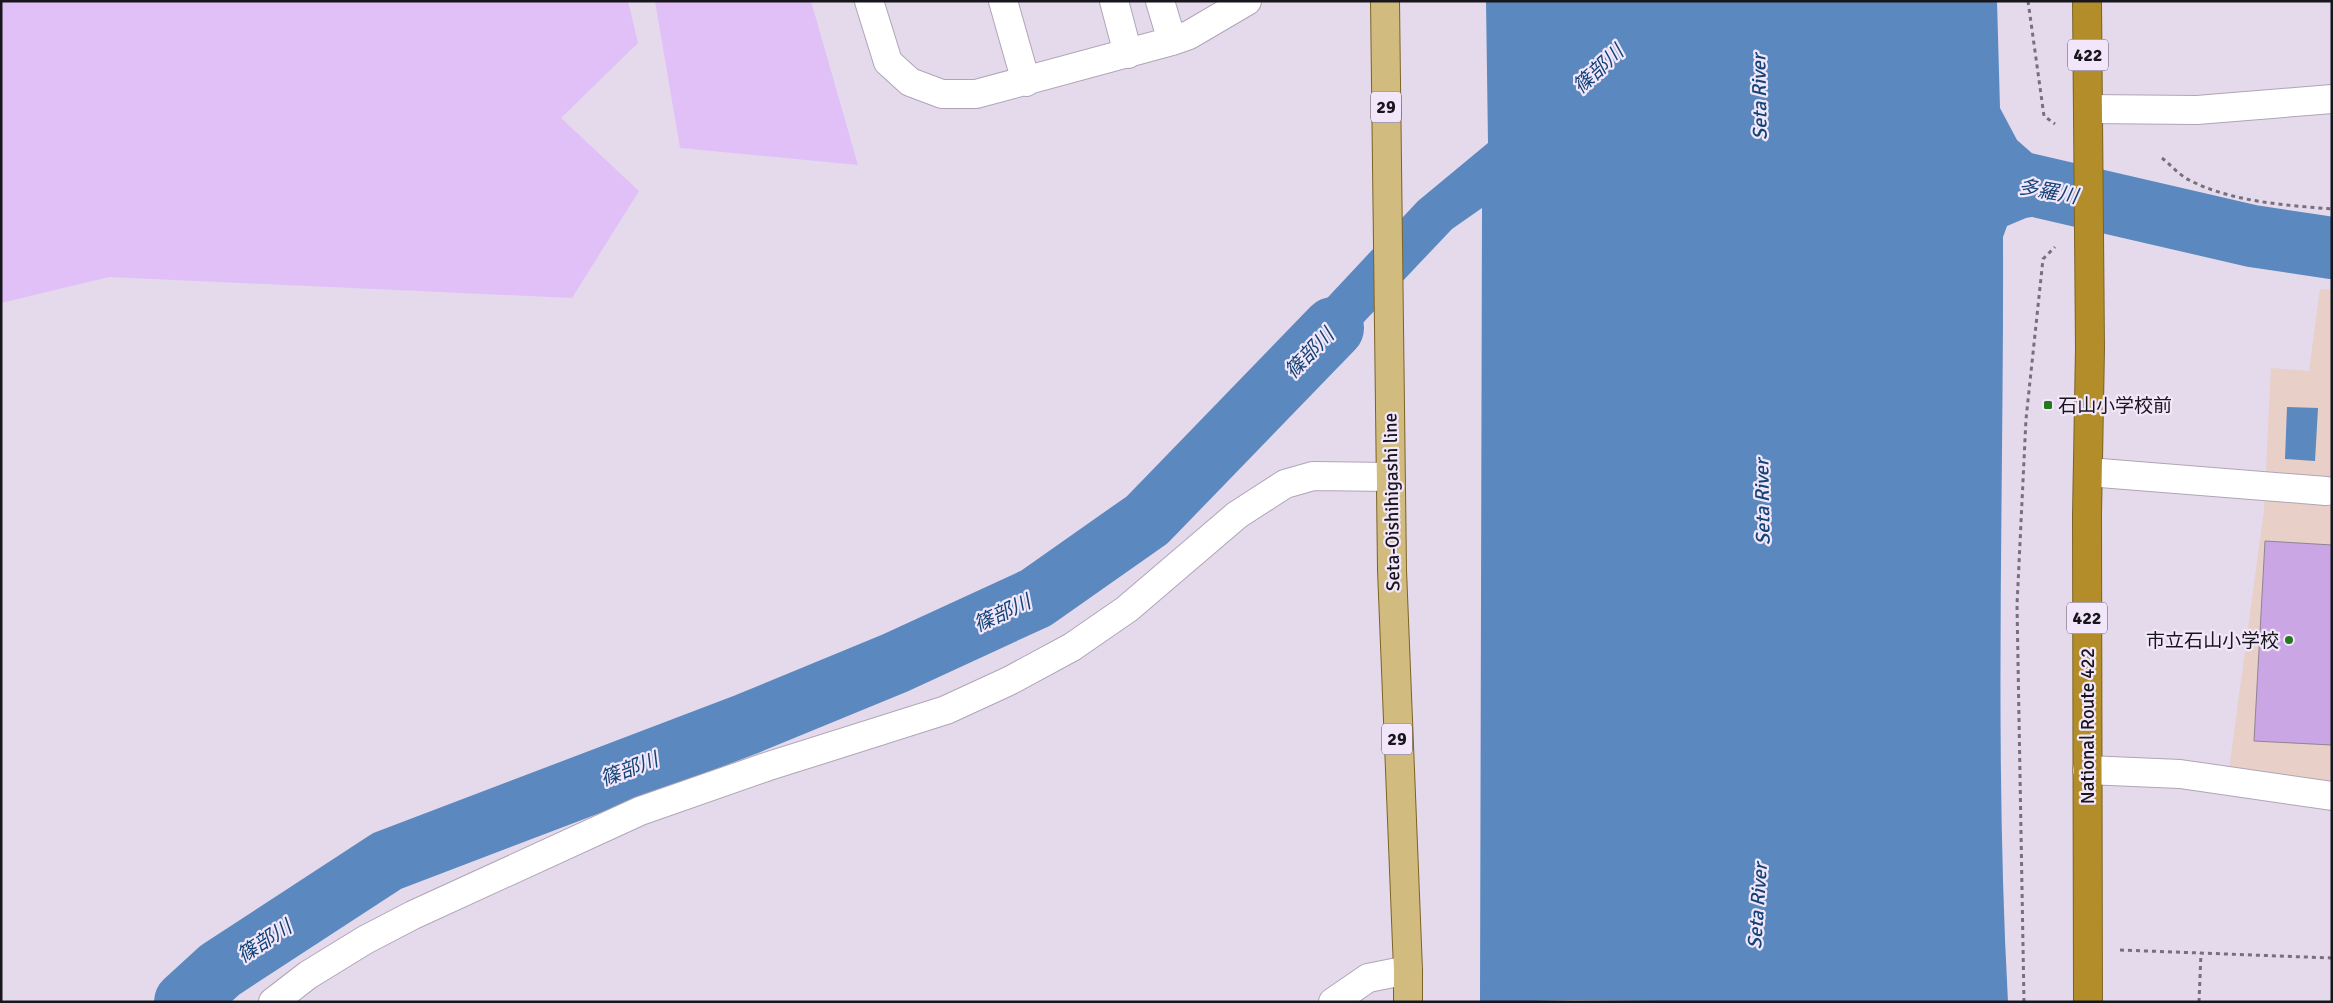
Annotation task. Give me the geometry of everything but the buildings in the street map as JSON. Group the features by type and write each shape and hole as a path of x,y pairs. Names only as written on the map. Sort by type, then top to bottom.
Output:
{"highway":[{"name":"National Route 422","path":"2087,1 2089,235 2088,1002"}],"main road":[{"name":"Seta-Oishihigashi line","path":"1386,1 1386,213 1390,477 1397,729 1408,1002"}],"street":[{"path":"869,1 888,62 910,82 942,94 976,94 1172,41 1189,35 1247,1"},
{"path":"1003,1 1026,82"},
{"path":"1114,1 1128,54"},
{"path":"1160,1 1172,41"},
{"path":"2088,109 2197,110 2332,99"},
{"path":"2088,472 2326,491"},
{"path":"273,1002 308,975 397,923 516,866 640,811 766,767 946,710 1009,681 1072,647 1127,609 1237,515 1285,484 1313,476 1390,477"},
{"path":"2087,770 2180,774 2332,796"},
{"path":"1333,1002 1368,978 1408,970"}],"path":[{"path":"2028,1 2044,116 2055,122 2056,130"},
{"path":"2162,158 2188,179 2217,191 2255,201 2332,209"},
{"path":"2024,1002 2017,595 2026,419 2042,259 2055,250 2056,243"},
{"path":"2088,948 2332,958"},
{"path":"2199,1002 2200,953"}],"shaded area":[{"path":"1,1 628,1 638,43 561,118 639,191 572,298 109,277 1,303"},
{"path":"655,1 811,1 858,165 680,148"},
{"name":"市立石山小学校","path":"2320,289 2332,290 2332,788 2229,770 2264,510 2271,368 2309,371"}],"water":[{"name":"Seta River","path":"1486,1 1997,1 2000,108 2017,140 2051,170 2048,214 2026,218 2007,226 2003,237 2001,811 2008,1002 1480,1002 1482,208 1452,229 1286,404 1258,372 1418,201 1488,143"},
{"path":"2287,407 2318,408 2315,461 2285,459"}],"pier":[{"path":"1575,1000 1743,1002 1499,1002"}],"waterway":[{"name":"多羅川","path":"1964,188 2023,183 2252,236 2332,248"},
{"name":"篠部川","path":"185,1002 220,970 387,861 747,724 895,663 1036,598 1147,520 1333,328"}],"place":[{"name":"石山小学校前","path":"2048,405"},
{"name":"市立石山小学校","path":"2289,640"}]}
